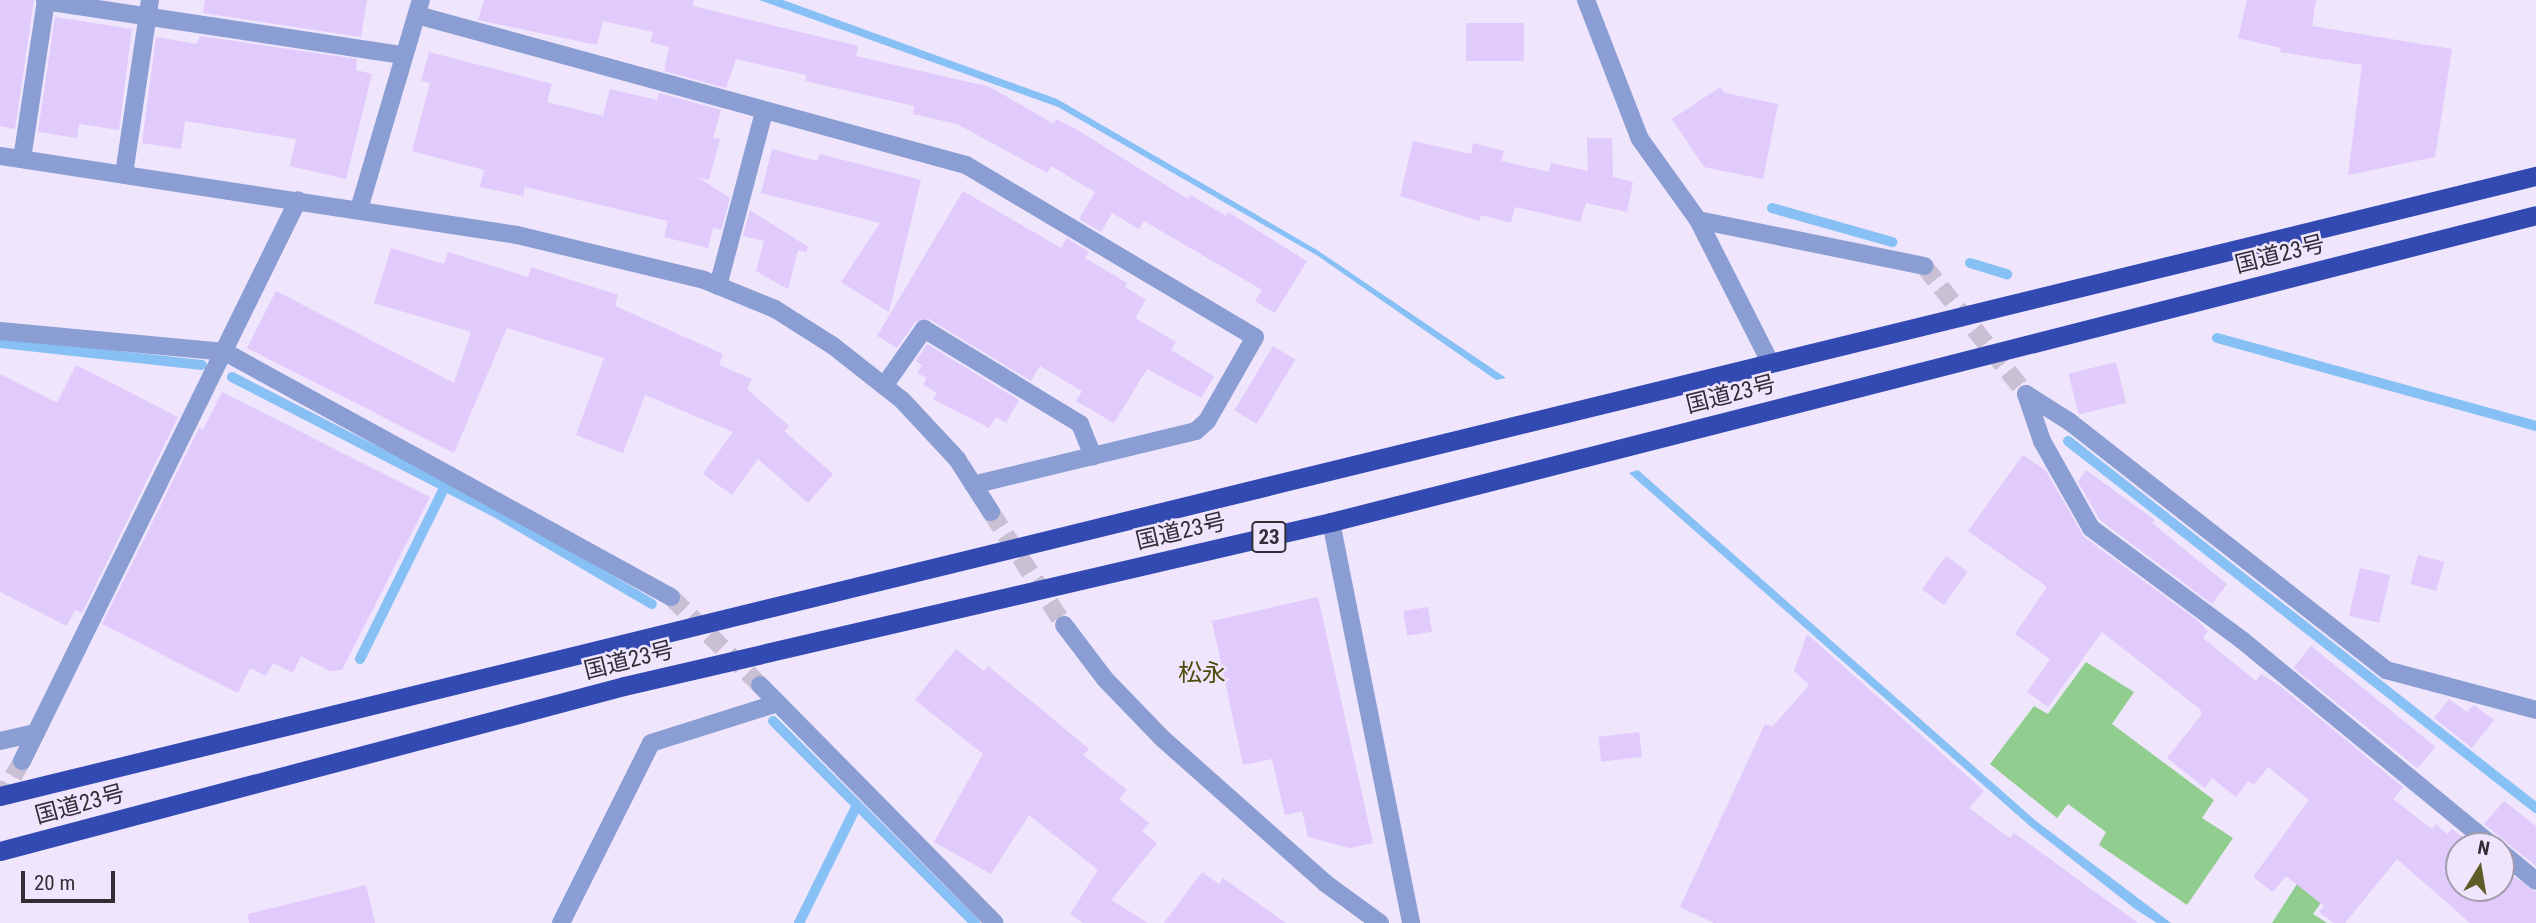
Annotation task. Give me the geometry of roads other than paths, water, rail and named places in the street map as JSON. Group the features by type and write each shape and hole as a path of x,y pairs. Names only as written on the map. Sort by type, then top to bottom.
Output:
{"highway":[{"name":"国道23号","path":"0,796 2536,176"},
{"name":"国道23号","path":"0,851 624,686 1331,522 2536,215"}],"street":[{"path":"22,159 46,0 148,8 404,55"},
{"path":"1586,0 1640,139 1698,220 1770,362"},
{"path":"359,209 419,7 764,112 966,165 1255,337 1207,421 1196,431 973,485"},
{"path":"124,174 148,8"},
{"path":"718,286 764,112"},
{"path":"0,156 517,235 718,286 775,309 832,345 884,386 957,459 990,513"},
{"path":"22,761 298,200"},
{"path":"1698,220 1924,265"},
{"path":"884,386 924,329 1080,424 1093,457"},
{"path":"0,331 225,352 671,597"},
{"path":"2476,832 2242,640 2091,528 2042,441 2026,394 2081,431 2386,670 2536,710"},
{"path":"1331,522 1411,923"},
{"path":"1064,625 1105,679 1163,739 1325,883 1380,923"},
{"path":"760,685 995,923"},
{"path":"561,923 651,743 778,703"},
{"path":"0,741 36,733"},
{"path":"2515,864 2536,881"}],"water":[{"path":"759,0 783,0 1057,99 1317,250 1506,378 1496,380 1318,256 1058,107"},
{"path":"1638,470 2036,821 2171,923 2157,923 2135,909 2031,827 1629,473"}],"waterway":[{"path":"1772,208 1892,242"},
{"path":"1970,263 2007,274"},
{"path":"2217,338 2536,426"},
{"path":"0,343 202,365"},
{"path":"232,377 500,515 652,604"},
{"path":"2068,441 2536,808"},
{"path":"360,659 445,486"},
{"path":"773,721 975,923"},
{"path":"799,923 857,805"}],"tunnel":[{"path":"1924,266 2026,394"},
{"path":"991,512 1064,625"},
{"path":"671,597 760,685"},
{"path":"0,800 22,761"}],"district":[{"name":"松永","path":"1202,674"}]}
